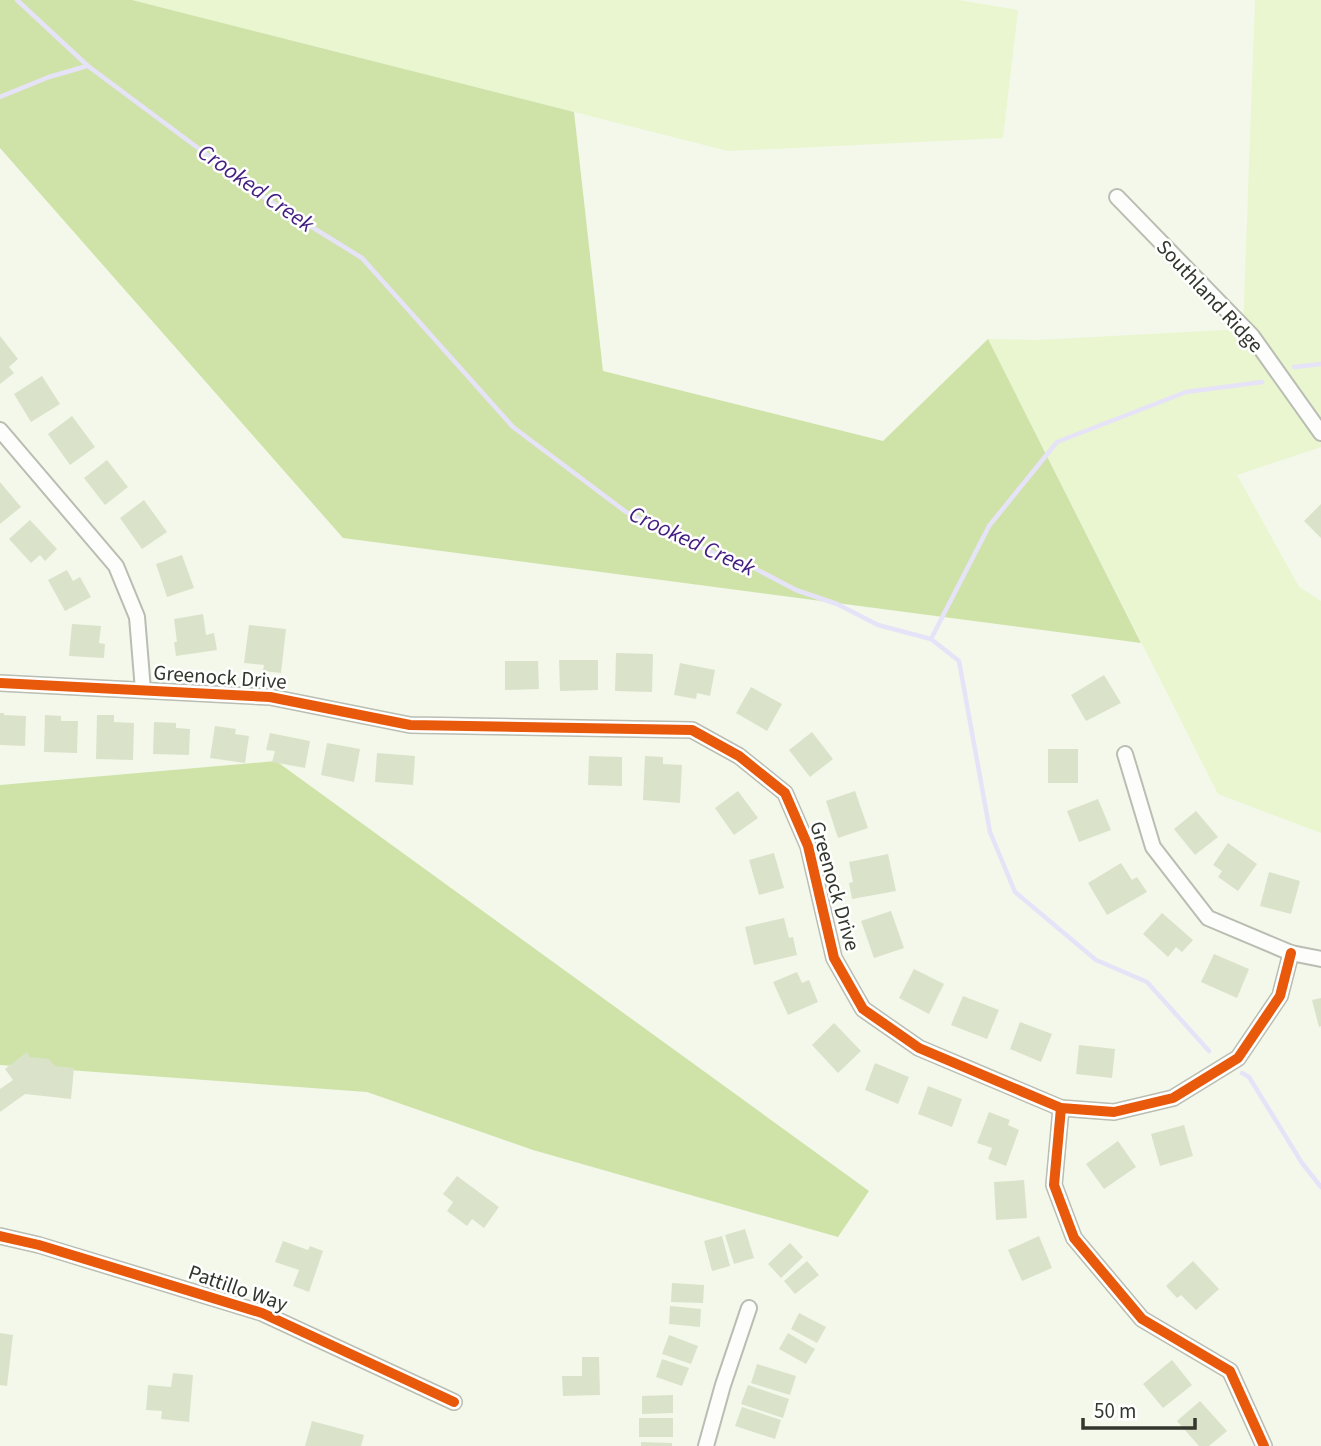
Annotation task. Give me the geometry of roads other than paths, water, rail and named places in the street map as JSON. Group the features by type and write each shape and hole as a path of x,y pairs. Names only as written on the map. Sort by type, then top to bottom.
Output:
{"street":[{"name":"Southland Ridge","path":"1117,197 1252,336 1321,433"},
{"path":"0,430 116,566 137,617 143,690"},
{"name":"Greenock Drive","path":"0,683 270,697 410,725 692,730 739,756 785,793 808,846 834,958 863,1009 919,1048 1062,1108 1114,1112 1173,1098 1238,1058 1280,996 1291,953"},
{"path":"1125,754 1153,847 1208,918 1291,953 1321,959"},
{"path":"1062,1108 1054,1185 1074,1238 1142,1319 1230,1371 1264,1446"},
{"name":"Pattillo Way","path":"0,1236 39,1245 262,1313 454,1402"},
{"path":"706,1446 749,1308"}],"waterway":[{"name":"Crooked Creek","path":"17,0 88,66 265,198 362,258 513,427 626,512 699,547 756,569 796,590 837,604 878,625 931,639 959,661 990,832 1015,892 1096,960 1147,982 1209,1051"},
{"path":"0,97 49,77 87,66"},
{"path":"1294,367 1321,364"},
{"path":"931,639 989,526 1057,442 1186,392 1262,382"},
{"name":"Crooked Creek","path":"1242,1073 1249,1077 1302,1163 1321,1187"}]}
